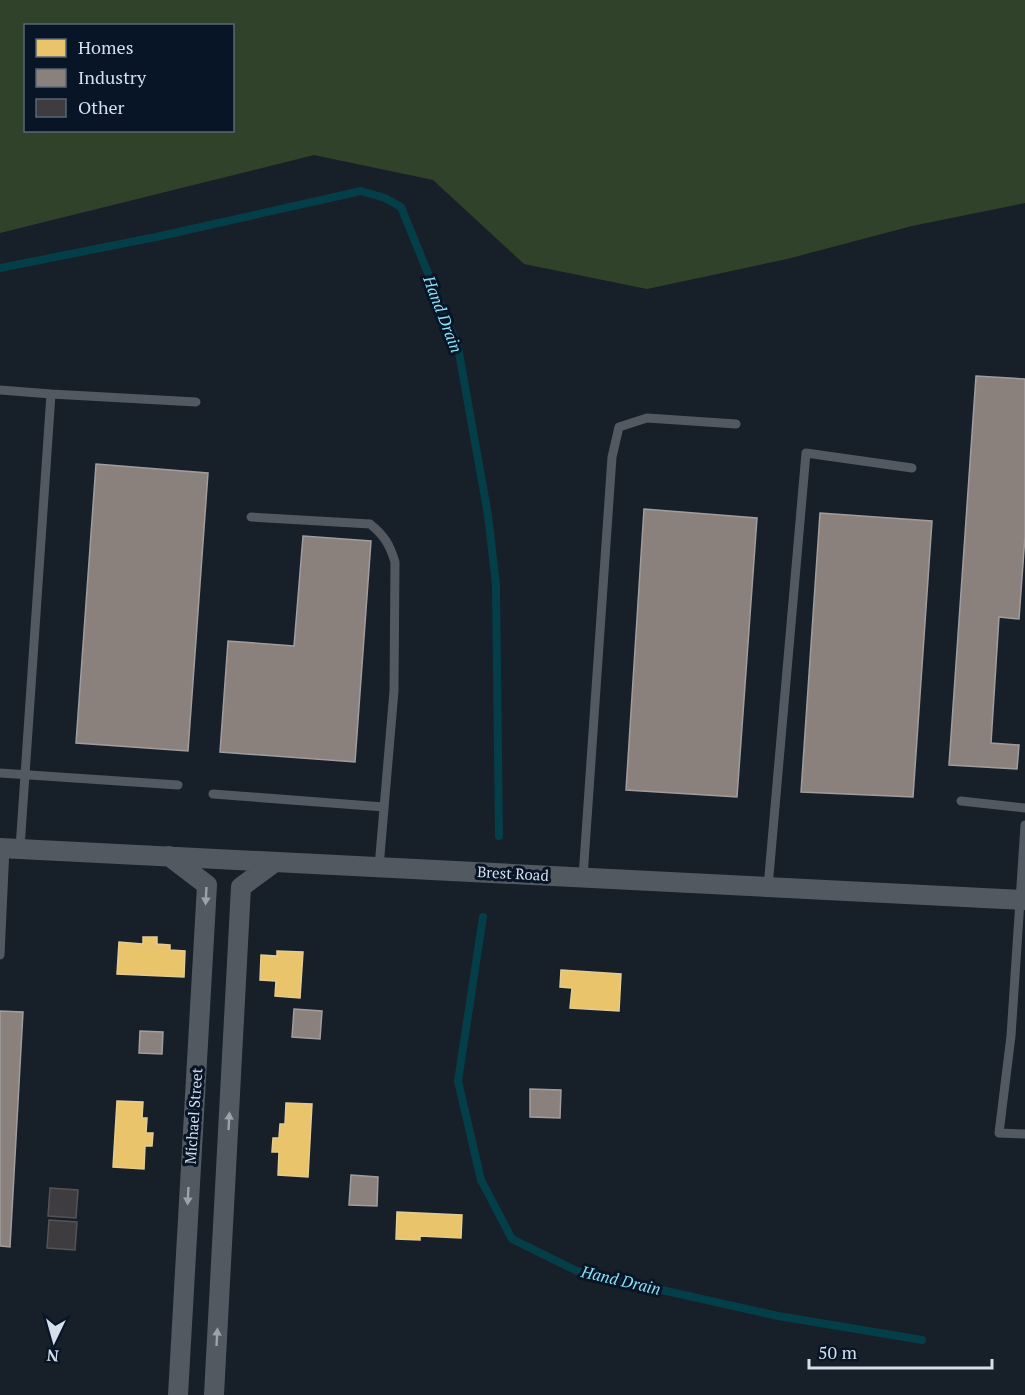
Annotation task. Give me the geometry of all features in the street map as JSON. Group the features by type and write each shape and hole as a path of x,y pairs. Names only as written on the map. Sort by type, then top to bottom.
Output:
{"street":[{"name":"Brest Road","path":"9,848 1022,900"},
{"name":"Michael Street","path":"169,856 207,885 178,1395"},
{"path":"214,1395 241,887 275,862"}],"lane":[{"path":"0,390 196,402"},
{"path":"0,955 9,848 25,775 51,394"},
{"path":"583,877 612,457 619,427 647,418 736,424"},
{"path":"768,887 806,453 912,468"},
{"path":"251,517 370,524 381,533 391,547 395,562 394,692 379,867"},
{"path":"0,773 178,785"},
{"path":"213,794 384,807"},
{"path":"961,801 1025,808"},
{"path":"1025,825 1022,900 1011,1035 999,1133 1025,1134"}],"green space":[{"path":"0,0 1025,0 1025,203 912,226 787,259 647,289 524,264 433,180 314,155 0,233"}],"building: Homes":[{"path":"143,937 157,937 157,944 170,945 170,950 185,951 184,977 117,974 119,942 143,944"},
{"path":"277,951 303,952 300,998 275,996 276,981 260,980 261,955 277,956"},
{"path":"561,970 621,974 619,1011 570,1008 572,988 560,987"},
{"path":"117,1101 143,1102 142,1118 147,1118 146,1133 153,1133 152,1146 145,1146 144,1169 113,1167"},
{"path":"286,1103 312,1104 308,1177 278,1175 279,1152 272,1152 273,1138 279,1138 280,1124 285,1124"},
{"path":"397,1212 462,1215 461,1238 420,1236 420,1240 396,1239"}],"building: Industry":[{"path":"976,376 1025,379 1025,536 1019,619 999,617 991,743 1019,745 1017,769 949,765"},
{"path":"96,464 208,473 188,751 76,743"},
{"path":"644,509 757,518 737,797 626,790"},
{"path":"820,513 932,521 913,797 801,792"},
{"path":"303,536 371,541 355,762 220,752 228,641 294,646"},
{"path":"294,1009 322,1011 320,1039 292,1037"},
{"path":"0,1011 23,1012 10,1247 0,1246"},
{"path":"140,1031 163,1032 162,1054 139,1053"},
{"path":"530,1089 561,1090 560,1118 530,1117"},
{"path":"351,1175 378,1177 377,1206 349,1205"}],"building: Other":[{"path":"50,1188 78,1190 76,1218 48,1216"},
{"path":"49,1220 77,1222 75,1250 47,1248"}],"waterway":[{"name":"Hand Drain","path":"0,268 156,237 361,191 385,198 401,207 458,347 488,515 496,585 499,836"},
{"name":"Hand Drain","path":"483,917 458,1081 481,1180 512,1239 577,1271 778,1316 922,1340"}]}
